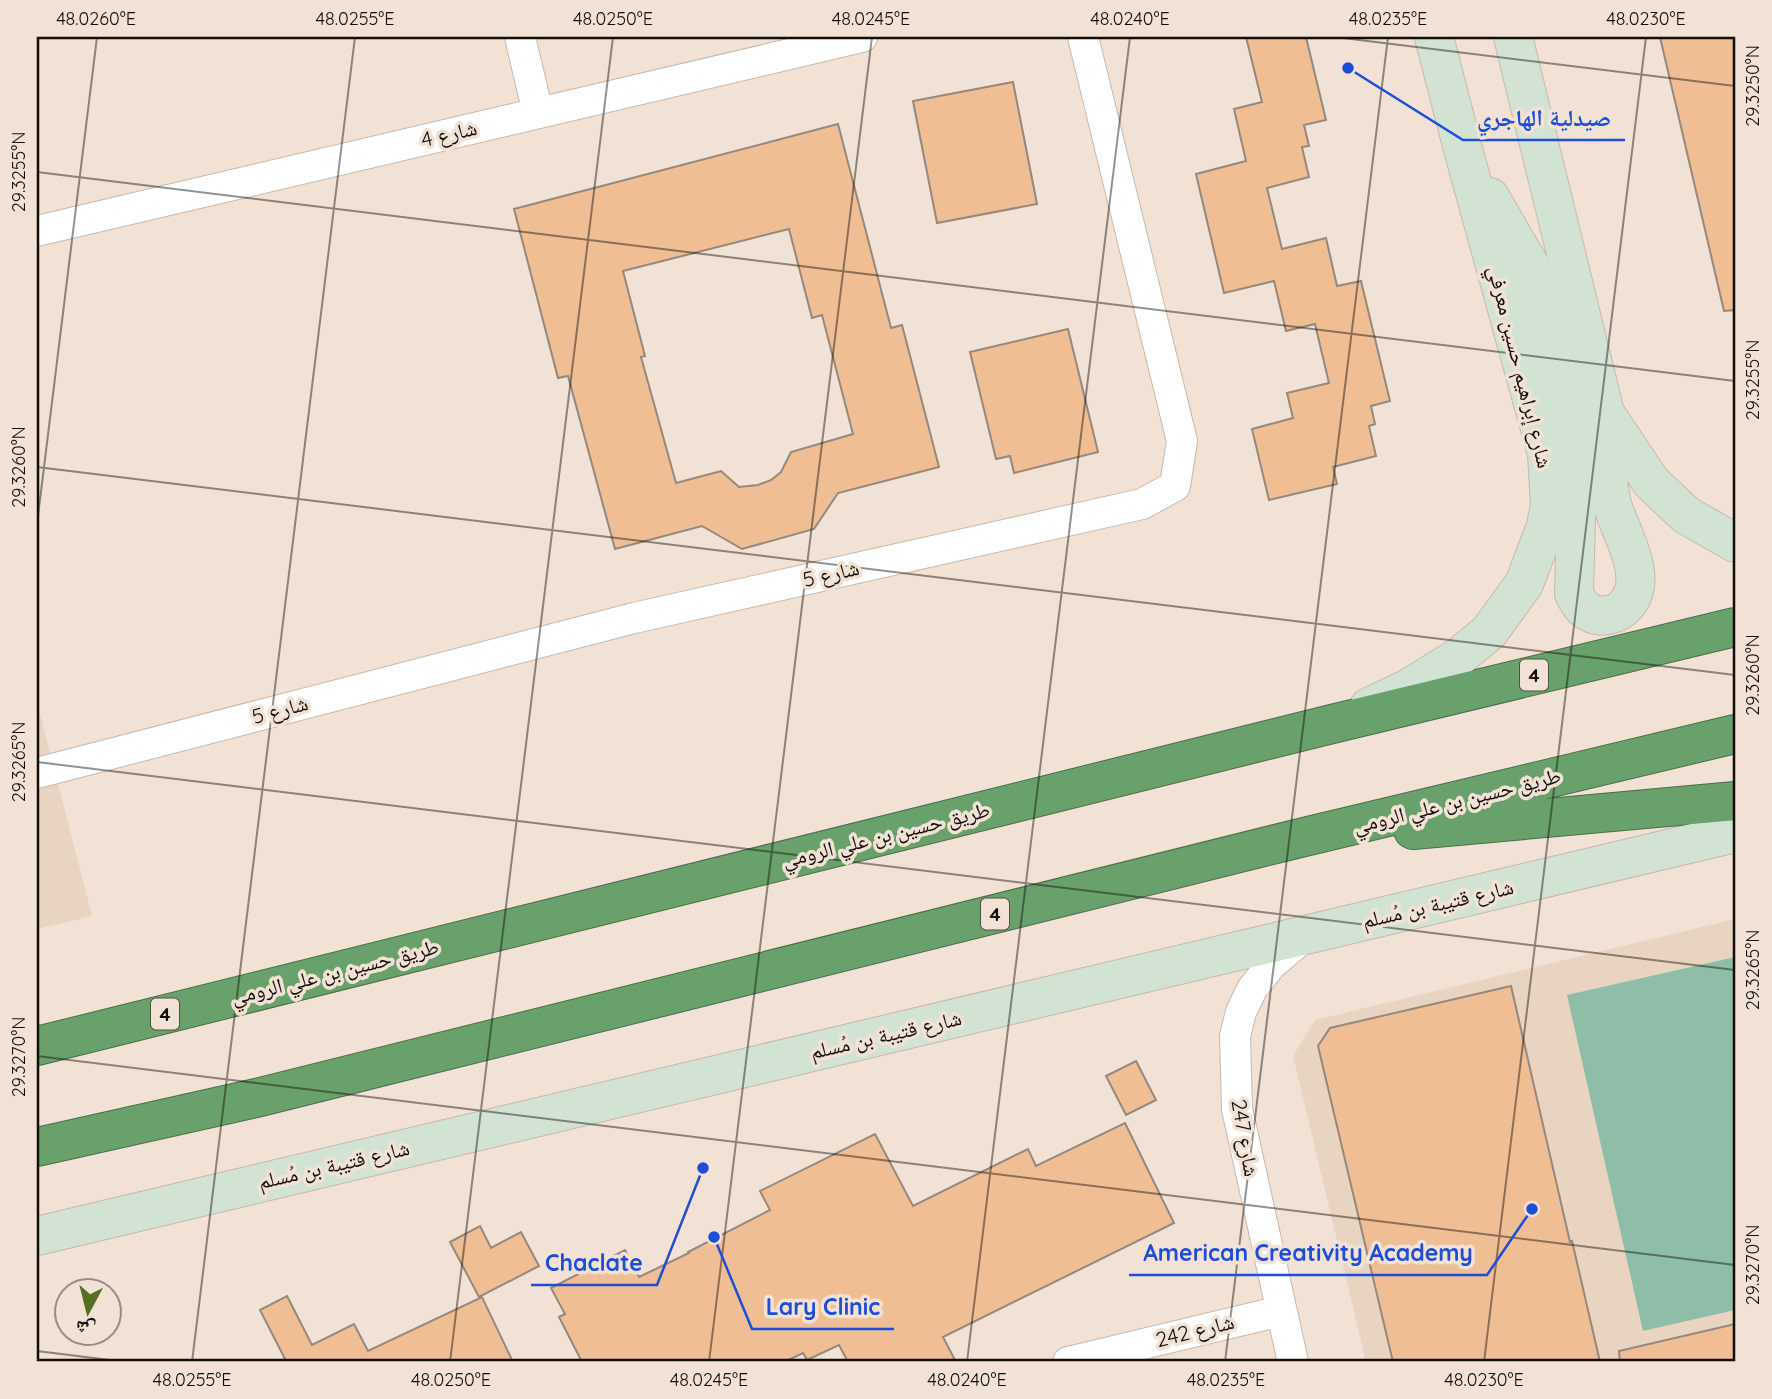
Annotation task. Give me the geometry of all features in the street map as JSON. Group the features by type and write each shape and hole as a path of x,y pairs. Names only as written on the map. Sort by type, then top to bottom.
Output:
{"highway":[{"name":"طريق حسين بن علي الرومي","path":"37,1046 1735,626"},
{"name":"طريق حسين بن علي الرومي","path":"37,1147 256,1098 1300,838 1735,734"},
{"path":"1300,838 1472,826 1735,801"},
{"path":"37,1022 293,982"},
{"path":"37,1161 256,1098"}],"street":[{"path":"520,37 538,113"},
{"name":"شارع 4","path":"37,231 862,37"},
{"name":"شارع 5","path":"37,773 634,618 1142,504 1175,486 1182,441 1083,37"},
{"name":"شارع إبراهيم حسين معرفي","path":"1332,724 1409,688 1459,657 1489,632 1524,584 1546,526 1550,505 1547,454 1434,37"},
{"path":"1464,153 1530,266 1572,435 1577,482 1574,594 1582,609 1599,616 1614,613 1623,608 1633,594 1635,584 1632,555 1613,505 1606,461 1605,413 1513,37"},
{"path":"1605,413 1651,482 1686,515 1735,543"},
{"name":"شارع قتيبة بن مُسلم","path":"37,1236 1735,833"},
{"name":"شارع 247","path":"1293,1362 1237,1109 1235,1036 1241,1012 1252,989 1272,964 1306,935"},
{"name":"شارع 242","path":"1068,1362 1281,1311"}],"shaded area":[{"path":"37,702 92,916 37,929"},
{"path":"1735,919 1735,1362 1366,1362 1293,1056 1315,1020"}],"green space":[{"path":"1735,957 1735,1310 1643,1331 1567,995"}],"building":[{"path":"1246,37 1306,37 1326,120 1304,125 1309,146 1302,147 1309,177 1267,188 1282,249 1326,238 1337,286 1361,281 1390,401 1371,406 1375,424 1369,426 1376,456 1333,467 1337,484 1269,500 1252,429 1293,418 1287,393 1329,383 1315,324 1286,331 1274,281 1224,293 1196,174 1246,161 1234,109 1262,102"},
{"path":"1660,37 1735,37 1735,310 1724,311"},
{"path":"1013,82 1037,204 937,223 913,101"},
{"path":"838,124 891,328 902,325 939,467 838,493 814,529 742,549 702,526 615,549 568,376 558,378 514,209","holes":["789,229 812,318 822,315 853,434 791,452 781,472 758,485 739,487 721,471 676,483 641,357 645,356 623,271"]},
{"path":"1068,329 1098,452 1014,473 1010,456 996,459 970,352"},
{"path":"1511,986 1600,1362 1393,1362 1318,1046 1330,1028"},
{"path":"1136,1061 1156,1100 1126,1115 1106,1076"},
{"path":"1125,1123 1174,1223 943,1337 956,1362 848,1362 839,1345 807,1360 803,1353 784,1362 582,1362 559,1317 565,1314 551,1288 625,1250 639,1277 770,1210 760,1191 875,1134 913,1206 1028,1149 1036,1166"},
{"path":"480,1226 491,1248 521,1232 539,1266 479,1297 450,1242"},
{"path":"287,1296 312,1345 354,1324 368,1351 482,1297 513,1362 278,1362 285,1359 260,1310"},
{"path":"1735,1324 1735,1362 1620,1362 1619,1351"}],"place":[{"name":"صيدلية الهاجري","path":"1348,68"},
{"name":"Chaclate","path":"703,1168"},
{"name":"American Creativity Academy","path":"1532,1209"},
{"name":"Lary Clinic","path":"714,1237"}]}
